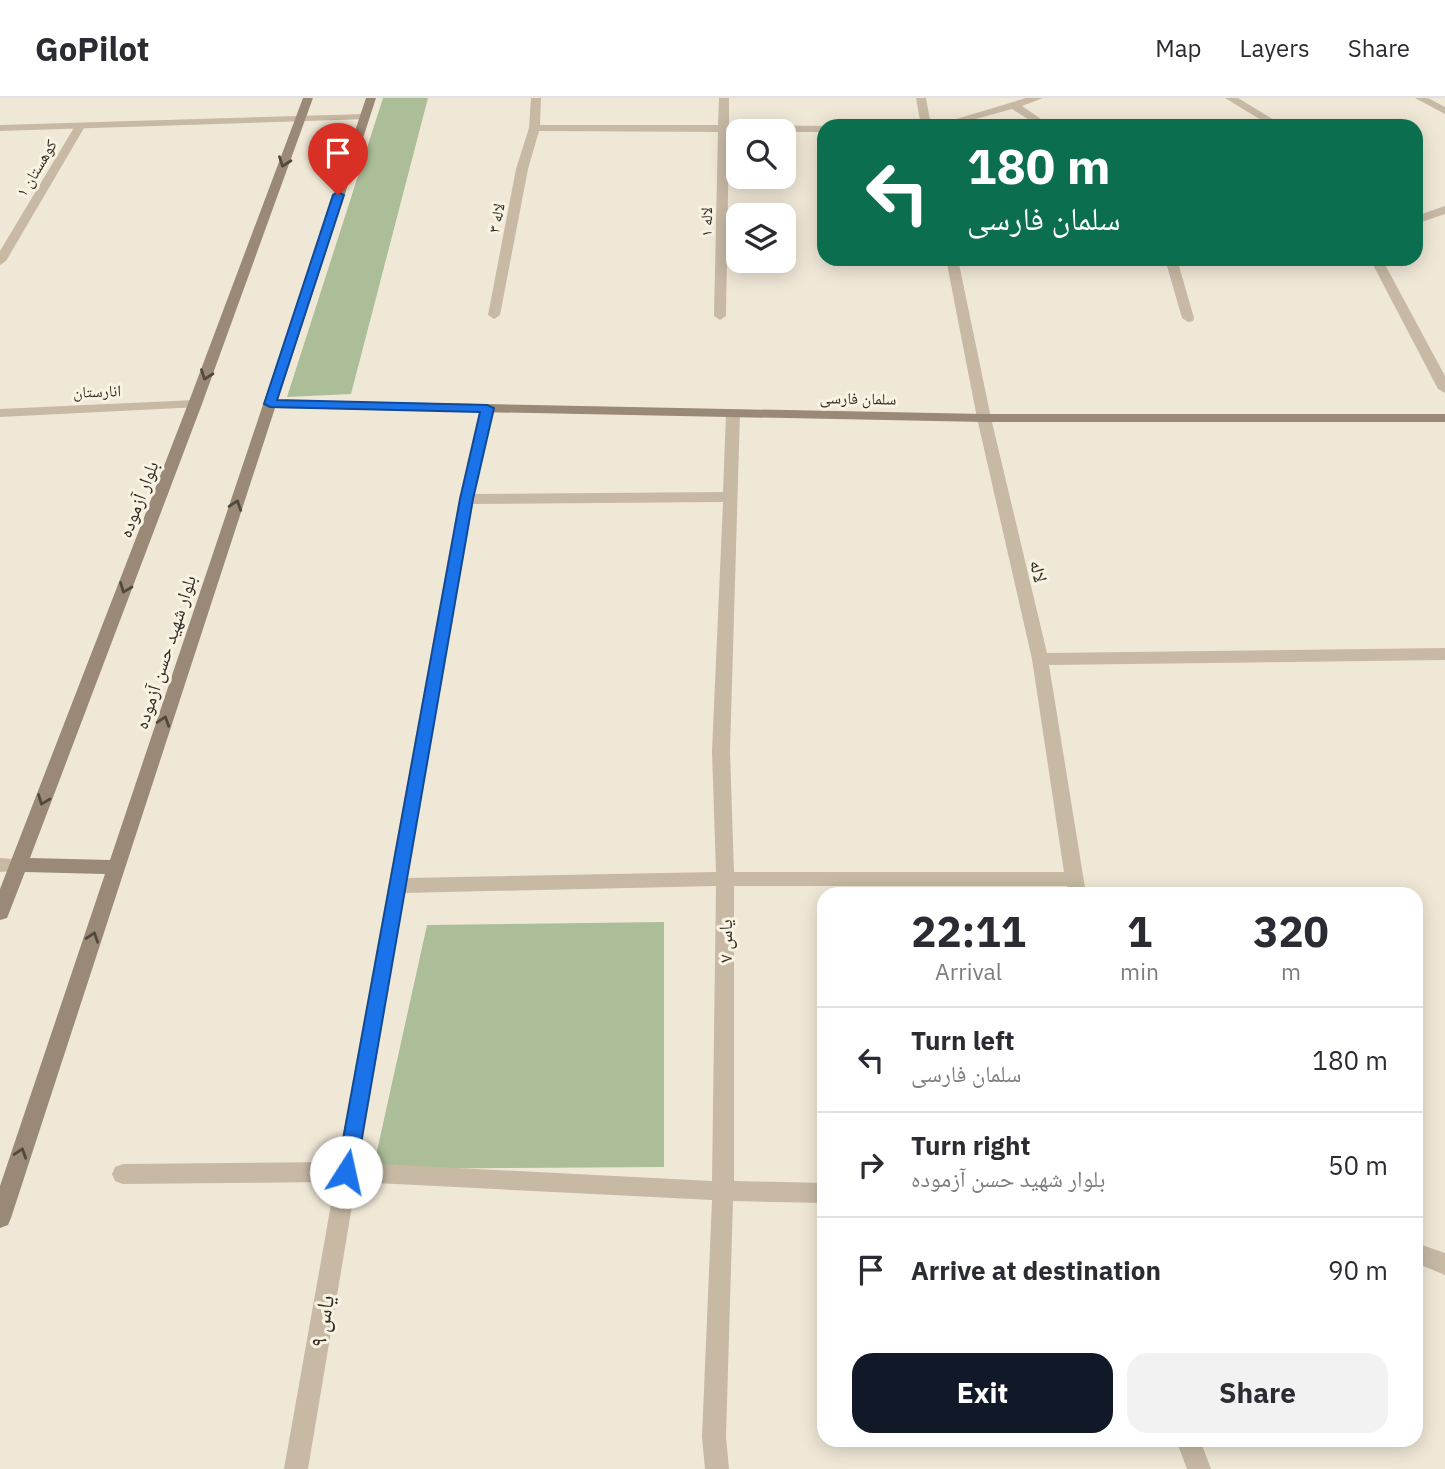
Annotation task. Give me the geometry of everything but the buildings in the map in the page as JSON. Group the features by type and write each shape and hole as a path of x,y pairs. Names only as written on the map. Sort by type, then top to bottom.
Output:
{"main road":[{"name":"بلوار آزموده","path":"0,913 9,865 195,404 309,98"},
{"name":"بلوار شهید حسن آزموده","path":"0,1218 371,98"},
{"name":"سلمان فارسی","path":"270,404 984,418 1445,418"},
{"path":"9,865 116,867"}],"street":[{"name":"لاله ۳","path":"494,314 522,169 534,128 536,98"},
{"name":"لاله ۱","path":"720,316 724,98"},
{"path":"921,98 925,119"},
{"path":"962,119 1038,98"},
{"path":"1230,98 1267,119"},
{"path":"1420,98 1445,111"},
{"path":"1014,104 1036,119"},
{"path":"0,128 79,128 364,117"},
{"name":"کوهستان ۱","path":"0,261 79,128"},
{"path":"534,128 817,129"},
{"path":"1423,218 1445,210"},
{"name":"لاله","path":"953,266 984,418 1040,659 1075,887"},
{"path":"1173,266 1188,318"},
{"path":"1380,266 1445,389"},
{"name":"انارستان","path":"0,413 195,404"},
{"name":"یاس ۹","path":"296,1469 396,886 466,499 487,408"},
{"name":"یاس ۷","path":"716,1469 714,1437 723,1191 725,879 721,751 733,413"},
{"path":"466,499 729,497"},
{"path":"1040,659 1445,654"},
{"path":"396,886 725,879 1075,887"},
{"path":"123,1174 346,1172 723,1191 817,1193"},
{"path":"1423,1256 1445,1264"},
{"path":"1191,1447 1199,1469"}],"green space":[{"path":"383,98 428,98 351,394 287,397"},
{"path":"664,922 664,1167 373,1169 427,925"}],"route":[{"path":"338,195 270,404 487,408 466,499 346,1172"}]}
